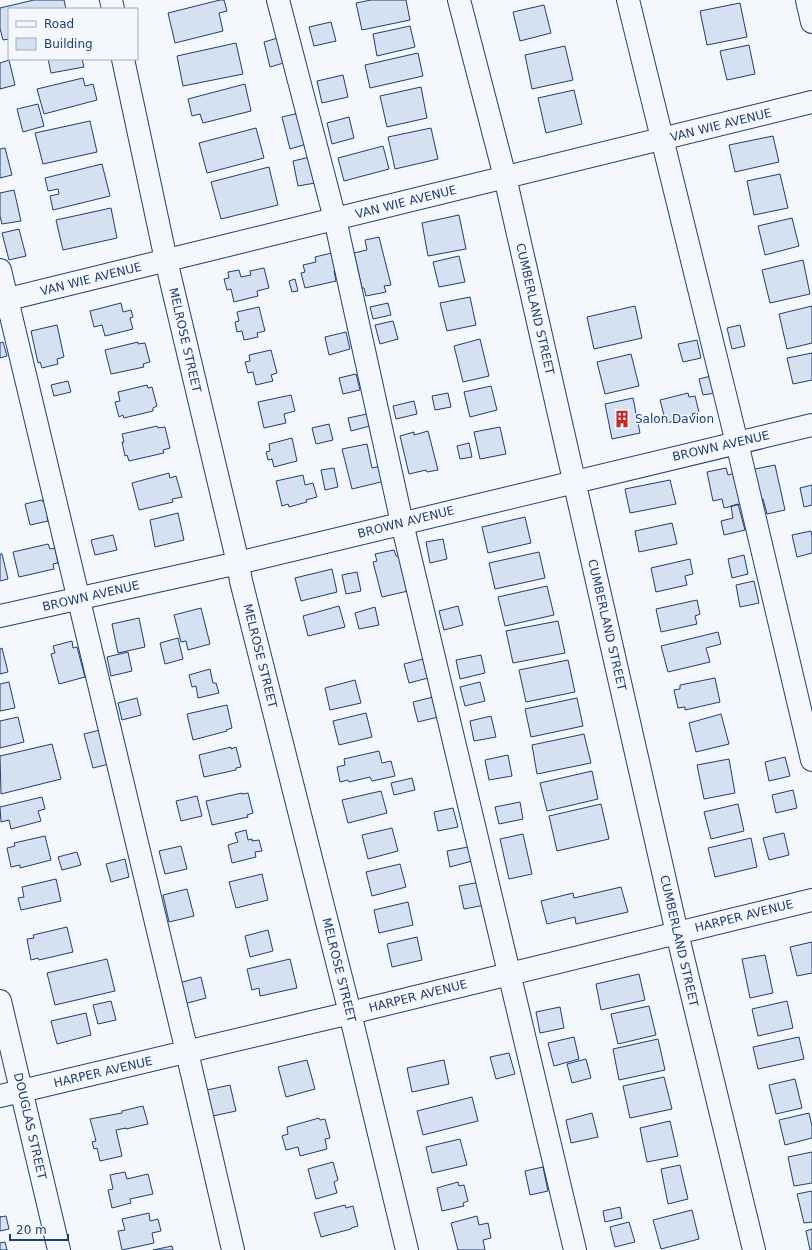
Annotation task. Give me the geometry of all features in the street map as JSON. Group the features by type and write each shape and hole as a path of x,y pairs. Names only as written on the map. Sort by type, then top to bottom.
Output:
{"street":[{"path":"278,0 335,219 402,523 575,1250"},
{"name":"CUMBERLAND STREET","path":"459,0 505,177 677,933 754,1250"},
{"path":"628,0 737,443 812,760"},
{"path":"807,0 812,22"},
{"name":"MELROSE STREET","path":"123,60 166,260 243,589 350,1013 407,1250"},
{"name":"VAN WIE AVENUE","path":"3,300 812,102"},
{"path":"0,270 3,300 79,598 233,1250"},
{"name":"BROWN AVENUE","path":"0,616 238,563 812,425"},
{"name":"HARPER AVENUE","path":"0,1096 350,1013 812,900"},
{"name":"DOUGLAS STREET","path":"0,1001 59,1250"}],"building":[{"path":"34,0 64,0 66,8 8,8 8,39 3,40 0,28 0,8"},
{"path":"224,0 227,11 219,13 223,31 175,43 168,13"},
{"path":"371,0 406,0 410,20 362,30 356,3"},
{"path":"740,3 747,37 707,45 700,11"},
{"path":"544,5 551,33 520,41 513,12"},
{"path":"331,22 336,41 314,46 309,27"},
{"path":"410,26 415,47 377,56 373,34"},
{"path":"281,37 287,62 270,67 264,42"},
{"path":"236,43 243,74 183,86 177,56"},
{"path":"749,45 755,74 727,80 720,51"},
{"path":"565,46 573,80 532,89 525,55"},
{"path":"418,53 423,76 370,88 365,65"},
{"path":"9,60 15,85 0,89 0,63"},
{"path":"48,60 82,60 84,67 51,73"},
{"path":"343,75 348,97 322,103 317,81"},
{"path":"83,78 85,86 93,84 97,100 44,114 37,89"},
{"path":"245,84 251,111 203,123 200,114 192,116 188,99"},
{"path":"421,87 427,118 387,127 380,96"},
{"path":"574,90 582,124 546,133 538,98"},
{"path":"38,104 44,126 23,132 17,109"},
{"path":"299,113 307,144 290,149 282,117"},
{"path":"349,117 354,138 332,144 327,123"},
{"path":"90,121 97,152 43,164 35,133"},
{"path":"256,128 264,158 207,173 199,143"},
{"path":"431,128 438,159 395,169 388,137"},
{"path":"773,136 779,162 735,172 729,145"},
{"path":"383,146 389,169 344,181 338,158"},
{"path":"5,148 12,175 0,178 0,149"},
{"path":"310,157 315,183 298,186 293,161"},
{"path":"102,164 110,196 53,210 50,196 59,194 58,189 48,191 45,178"},
{"path":"269,167 278,205 221,219 211,182"},
{"path":"780,174 788,208 754,215 747,181"},
{"path":"14,190 21,221 2,224 0,216 0,193"},
{"path":"111,208 117,238 63,250 56,220"},
{"path":"459,215 466,249 428,256 422,223"},
{"path":"792,218 799,246 765,255 758,226"},
{"path":"19,229 26,256 9,260 2,233"},
{"path":"379,237 391,285 384,286 386,292 366,296 364,288 362,288 354,253 367,250 365,240"},
{"path":"336,252 340,269 334,271 336,281 305,288 301,273 305,272 303,265 316,262 315,257"},
{"path":"459,256 465,282 439,287 433,262"},
{"path":"803,260 810,294 770,303 762,270"},
{"path":"264,268 269,288 257,291 258,296 234,302 231,289 227,290 224,279 229,278 228,272 239,270 241,277 251,275 250,271"},
{"path":"295,279 298,291 292,292 289,281"},
{"path":"470,297 476,325 447,331 440,303"},
{"path":"121,303 123,312 131,310 133,317 130,318 133,329 105,336 102,325 94,327 90,311"},
{"path":"388,303 391,315 373,319 370,307"},
{"path":"635,306 642,338 594,349 587,317"},
{"path":"812,306 812,343 787,349 779,314"},
{"path":"259,307 265,331 257,333 258,337 244,340 242,331 237,332 235,322 239,321 237,312"},
{"path":"393,321 398,339 380,344 375,325"},
{"path":"57,325 64,357 57,359 58,364 42,368 40,362 38,363 31,331"},
{"path":"740,325 745,346 732,349 727,328"},
{"path":"346,332 350,349 329,355 325,337"},
{"path":"480,339 489,376 463,382 454,346"},
{"path":"697,340 701,358 683,362 678,344"},
{"path":"3,342 7,356 0,358 0,343"},
{"path":"138,342 138,344 145,343 150,362 143,364 144,367 111,374 105,350"},
{"path":"271,350 277,373 271,375 273,381 256,385 253,372 248,373 245,362 250,361 249,355"},
{"path":"812,353 812,380 793,384 787,358"},
{"path":"631,354 639,386 605,394 597,362"},
{"path":"356,374 360,390 343,394 339,378"},
{"path":"711,376 715,393 703,395 699,379"},
{"path":"68,381 71,392 54,396 51,385"},
{"path":"147,385 148,388 152,387 157,406 153,408 153,411 124,418 123,415 119,417 115,402 120,401 118,392"},
{"path":"491,386 497,410 470,417 464,392"},
{"path":"448,393 451,407 435,410 432,396"},
{"path":"688,393 689,397 695,396 699,412 692,414 693,417 666,423 660,400"},
{"path":"291,395 295,411 284,414 286,423 264,428 258,402"},
{"name":"Salon Davion","path":"633,398 640,433 612,439 605,404"},
{"path":"414,401 417,414 396,419 393,406"},
{"path":"367,414 370,426 351,431 348,418"},
{"path":"329,424 333,440 316,444 312,428"},
{"path":"157,426 158,428 165,427 170,448 163,450 164,453 129,461 127,455 125,456 122,434"},
{"path":"500,427 506,454 480,459 474,432"},
{"path":"428,431 438,470 427,472 426,470 409,474 400,436 414,432 414,435"},
{"path":"292,438 297,461 274,467 272,459 268,460 266,452 270,451 269,444"},
{"path":"469,443 472,457 460,459 457,446"},
{"path":"367,444 372,468 381,466 385,481 352,489 342,449"},
{"path":"775,465 785,510 767,514 763,499 757,500 750,470"},
{"path":"334,468 338,487 325,490 321,470"},
{"path":"726,468 728,475 735,473 741,504 724,508 722,499 713,501 707,472"},
{"path":"169,473 170,478 176,476 182,497 172,499 173,502 139,510 132,483"},
{"path":"303,475 305,485 313,483 317,497 306,500 307,502 289,507 288,504 282,506 276,481"},
{"path":"670,480 676,504 630,513 625,489"},
{"path":"812,485 812,505 804,507 800,488"},
{"path":"42,500 43,502 47,501 50,516 47,517 48,521 30,525 25,504"},
{"path":"738,504 745,530 724,535 721,521 733,518 731,506"},
{"path":"178,513 184,540 155,547 150,520"},
{"path":"525,517 531,543 488,553 482,527"},
{"path":"672,523 677,544 639,552 635,531"},
{"path":"811,531 812,553 797,557 792,535"},
{"path":"113,535 117,550 95,555 91,540"},
{"path":"443,539 447,559 430,563 426,542"},
{"path":"48,544 50,549 55,548 58,563 53,564 54,569 19,577 13,552"},
{"path":"394,550 396,556 399,556 408,591 382,597 373,562 377,561 375,554"},
{"path":"539,552 545,578 495,589 489,563"},
{"path":"0,554 2,554 8,579 0,581"},
{"path":"744,555 748,574 732,578 728,559"},
{"path":"690,559 693,574 685,576 687,585 656,592 651,568"},
{"path":"332,569 337,592 301,601 295,578"},
{"path":"357,572 361,591 346,594 342,575"},
{"path":"754,581 759,603 740,607 736,585"},
{"path":"547,586 554,615 505,626 498,597"},
{"path":"697,600 700,614 695,616 697,624 661,632 656,609"},
{"path":"339,606 345,627 308,636 303,616"},
{"path":"458,606 463,625 444,630 439,611"},
{"path":"375,607 379,625 359,629 355,613"},
{"path":"201,608 210,644 188,650 186,641 181,642 174,615"},
{"path":"139,618 145,647 118,653 112,624"},
{"path":"558,621 565,653 513,663 506,631"},
{"path":"718,632 721,644 706,648 710,662 668,672 661,646"},
{"path":"178,638 183,659 165,664 160,643"},
{"path":"72,641 73,648 77,647 85,677 59,684 51,654 55,653 53,646"},
{"path":"2,648 8,672 0,674 0,649"},
{"path":"128,652 132,671 111,676 107,657"},
{"path":"481,655 485,673 460,679 456,660"},
{"path":"423,659 428,678 409,683 404,664"},
{"path":"568,660 575,692 526,702 519,670"},
{"path":"210,669 213,683 216,683 219,693 198,698 196,686 192,687 189,675"},
{"path":"715,678 720,702 685,710 685,707 678,708 674,690 680,689 680,685"},
{"path":"355,680 361,703 330,710 325,688"},
{"path":"9,682 15,708 0,711 0,684"},
{"path":"480,682 485,701 465,706 460,687"},
{"path":"433,697 438,717 418,722 413,702"},
{"path":"137,698 141,715 122,720 118,703"},
{"path":"577,698 583,726 531,737 525,709"},
{"path":"227,705 232,728 226,730 227,731 193,740 187,714"},
{"path":"366,713 372,737 339,745 333,721"},
{"path":"721,714 729,744 696,752 689,723"},
{"path":"491,716 496,737 474,741 470,721"},
{"path":"18,717 24,742 0,748 0,721"},
{"path":"100,730 109,764 93,768 84,734"},
{"path":"584,734 591,763 537,774 532,745"},
{"path":"52,744 61,779 1,794 0,756"},
{"path":"231,747 231,749 236,747 241,767 236,768 236,770 204,777 199,755"},
{"path":"379,751 382,763 391,761 395,776 372,781 370,777 349,782 348,780 340,782 337,767 345,765 344,759"},
{"path":"508,755 512,776 489,780 485,760"},
{"path":"785,757 790,776 769,781 765,762"},
{"path":"729,759 735,793 704,799 697,765"},
{"path":"592,771 598,799 547,811 540,783"},
{"path":"412,778 415,790 394,795 391,783"},
{"path":"793,790 797,808 776,813 772,795"},
{"path":"381,791 387,813 348,823 342,800"},
{"path":"248,793 253,813 247,815 248,817 212,825 206,801"},
{"path":"197,796 202,816 181,821 176,801"},
{"path":"42,797 45,809 38,811 41,821 11,829 9,820 1,822 0,807"},
{"path":"520,802 523,819 499,824 495,807"},
{"path":"601,804 609,839 557,851 549,816"},
{"path":"738,804 744,831 711,839 704,812"},
{"path":"453,808 458,827 438,831 434,812"},
{"path":"392,828 398,851 368,859 362,835"},
{"path":"246,830 248,840 259,840 262,851 255,852 256,857 232,863 228,845 238,842 235,833"},
{"path":"784,833 789,855 769,860 763,838"},
{"path":"523,834 532,874 509,879 500,839"},
{"path":"45,836 51,860 20,868 20,865 11,867 7,848 15,846 14,843"},
{"path":"751,838 757,867 715,877 708,848"},
{"path":"181,846 187,869 165,874 159,851"},
{"path":"468,847 472,861 450,867 447,851"},
{"path":"77,852 81,865 62,870 58,857"},
{"path":"125,859 129,877 111,882 106,864"},
{"path":"400,864 406,887 372,896 366,872"},
{"path":"262,874 268,900 236,908 229,882"},
{"path":"56,879 61,901 21,910 18,898 24,897 22,887"},
{"path":"480,882 485,905 464,909 459,886"},
{"path":"621,887 628,912 576,924 575,917 547,924 541,901 573,893 574,898"},
{"path":"187,889 194,916 169,922 163,895"},
{"path":"408,902 413,925 379,933 374,910"},
{"path":"67,927 73,952 39,960 38,958 31,960 27,939 34,938 33,935"},
{"path":"268,930 273,951 250,957 245,936"},
{"path":"417,937 422,960 392,967 387,944"},
{"path":"812,942 812,973 797,976 790,947"},
{"path":"765,955 773,993 750,998 742,959"},
{"path":"107,959 115,991 55,1005 47,973"},
{"path":"290,959 297,988 260,996 259,988 252,990 247,969"},
{"path":"639,974 645,1000 601,1010 596,984"},
{"path":"201,977 206,998 184,1004 179,983"},
{"path":"111,1001 116,1020 98,1024 93,1005"},
{"path":"787,1001 793,1028 758,1036 752,1009"},
{"path":"649,1006 656,1035 618,1044 611,1014"},
{"path":"560,1007 564,1028 540,1033 536,1012"},
{"path":"86,1013 91,1035 57,1044 51,1021"},
{"path":"574,1037 579,1059 554,1066 548,1043"},
{"path":"799,1037 804,1059 758,1069 753,1047"},
{"path":"658,1039 665,1070 619,1080 613,1049"},
{"path":"509,1053 515,1074 496,1079 490,1057"},
{"path":"586,1059 591,1078 572,1083 567,1064"},
{"path":"307,1060 315,1089 286,1097 278,1067"},
{"path":"444,1060 449,1084 412,1092 407,1068"},
{"path":"664,1077 672,1109 630,1118 623,1086"},
{"path":"795,1079 802,1108 776,1114 769,1085"},
{"path":"230,1085 236,1111 213,1116 207,1090"},
{"path":"472,1097 478,1121 423,1135 417,1111"},
{"path":"143,1106 148,1124 116,1130 122,1156 100,1161 97,1148 94,1149 92,1142 96,1141 90,1119 122,1113 122,1111"},
{"path":"592,1113 598,1137 571,1143 566,1120"},
{"path":"809,1113 812,1126 812,1138 785,1145 779,1120"},
{"path":"319,1118 320,1120 325,1119 330,1138 325,1139 327,1149 300,1156 298,1147 286,1150 282,1136 288,1134 287,1127"},
{"path":"670,1121 678,1156 647,1162 640,1128"},
{"path":"460,1139 467,1165 432,1173 426,1147"},
{"path":"812,1152 812,1183 794,1186 788,1157"},
{"path":"333,1162 338,1180 334,1182 337,1193 316,1199 308,1169"},
{"path":"680,1165 688,1199 668,1204 661,1169"},
{"path":"543,1167 548,1191 530,1195 525,1171"},
{"path":"125,1172 127,1179 148,1174 153,1194 130,1199 131,1203 112,1208 108,1190 113,1189 110,1175"},
{"path":"458,1182 459,1186 464,1185 468,1201 463,1203 464,1206 442,1211 437,1188"},
{"path":"812,1191 812,1222 804,1223 797,1194"},
{"path":"345,1205 346,1208 353,1206 358,1226 321,1237 314,1213"},
{"path":"620,1207 622,1218 605,1222 603,1211"},
{"path":"692,1210 699,1239 661,1249 653,1220"},
{"path":"149,1213 150,1221 158,1219 161,1231 152,1233 154,1243 122,1250 118,1231 125,1230 122,1219"},
{"path":"6,1216 9,1229 0,1231 0,1217"},
{"path":"477,1216 479,1225 488,1223 491,1238 483,1240 485,1250 458,1250 451,1223"},
{"path":"629,1222 635,1242 615,1247 610,1227"},
{"path":"812,1229 812,1250 810,1250 806,1231"},
{"path":"5,1242 7,1250 0,1250 0,1243"},
{"path":"172,1246 173,1250 153,1250"}],"place":[{"name":"Salon Davion","path":"622,419"}]}
